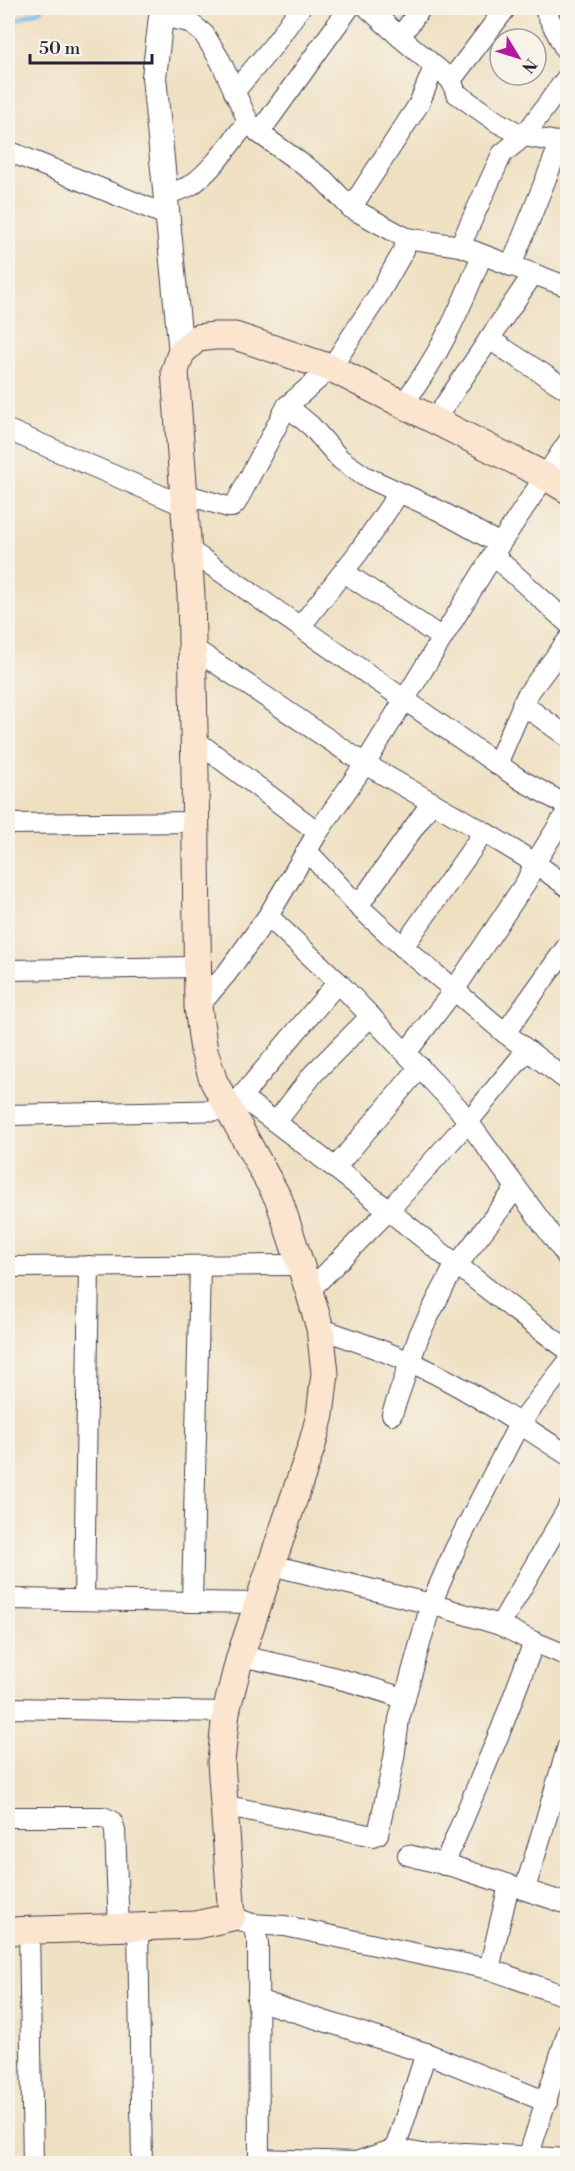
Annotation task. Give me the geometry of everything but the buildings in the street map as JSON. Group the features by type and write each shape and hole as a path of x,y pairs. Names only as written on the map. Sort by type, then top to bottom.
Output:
{"main road":[{"path":"18,1930 129,1928 242,1921 223,1805 221,1762 226,1712 240,1656 320,1415 325,1373 320,1328 279,1200 235,1104 214,1082 204,1051 198,1007 195,740 188,549 175,371 181,353 197,338 235,336 331,368 545,476 567,490"}],"street":[{"path":"165,205 192,184 253,127 349,8"},
{"path":"368,8 451,80 456,93 497,122 524,136 564,143 511,266"},
{"path":"400,38 421,8"},
{"path":"451,80 506,8"},
{"path":"544,8 567,55"},
{"path":"234,92 273,46 293,10"},
{"path":"181,353 154,77 162,12 189,22 204,34 220,60 253,127 323,179 351,208 406,238 460,246 567,287"},
{"path":"351,208 419,104 434,67"},
{"path":"460,246 502,154 524,136 567,76"},
{"path":"8,151 165,205"},
{"path":"8,430 184,500 232,507 248,483 287,406 331,368 376,299 404,250 406,238"},
{"path":"403,404 424,376 443,344 482,255"},
{"path":"434,421 533,274"},
{"path":"489,339 567,390"},
{"path":"287,406 311,426 340,459 364,476 440,511 497,550 567,623"},
{"path":"198,1007 227,973 268,916 318,832 365,764 497,550 567,442"},
{"path":"300,627 344,572 399,494"},
{"path":"188,549 497,764 567,808 526,882 455,989 413,1060 336,1167"},
{"path":"344,572 442,638"},
{"path":"497,764 522,704 567,640"},
{"path":"192,648 365,764 484,832 535,863 567,886"},
{"path":"522,704 567,737"},
{"path":"195,740 318,832"},
{"path":"358,906 432,802"},
{"path":"8,824 196,822"},
{"path":"403,947 484,832"},
{"path":"307,851 358,906 403,947 505,1033 567,1081"},
{"path":"268,916 338,982 413,1060 468,1122 567,1258"},
{"path":"505,1033 567,945"},
{"path":"8,970 197,967"},
{"path":"235,1104 338,982"},
{"path":"276,1122 314,1072 371,1016"},
{"path":"309,1291 388,1211 468,1122 527,1050"},
{"path":"8,1115 235,1104 276,1122 567,1350"},
{"path":"392,1414 420,1333 456,1265 516,1188"},
{"path":"8,1267 301,1265"},
{"path":"84,1600 89,1266"},
{"path":"192,1602 200,1266"},
{"path":"320,1328 410,1362 485,1401 567,1455"},
{"path":"223,1805 376,1836 379,1831 405,1699 431,1604 455,1549 519,1424 567,1362"},
{"path":"500,1624 565,1516"},
{"path":"271,1565 431,1604 500,1624 567,1656"},
{"path":"8,1599 258,1603"},
{"path":"444,1865 502,1727 534,1642"},
{"path":"240,1656 383,1691 405,1699"},
{"path":"8,1708 226,1712"},
{"path":"489,1969 567,1746"},
{"path":"8,1816 103,1817 112,1821 129,1928 142,2163"},
{"path":"408,1855 567,1904"},
{"path":"242,1921 285,1926 489,1969 567,1997"},
{"path":"242,1921 258,1942 258,2161 356,2163 395,2149 429,2155 466,2153 527,2160 567,2159"},
{"path":"18,1930 33,2163"},
{"path":"257,2000 426,2054 547,2102"},
{"path":"527,2160 547,2102 567,2031"},
{"path":"395,2149 426,2054"}],"waterway":[{"path":"8,23 41,10 41,8"}]}
